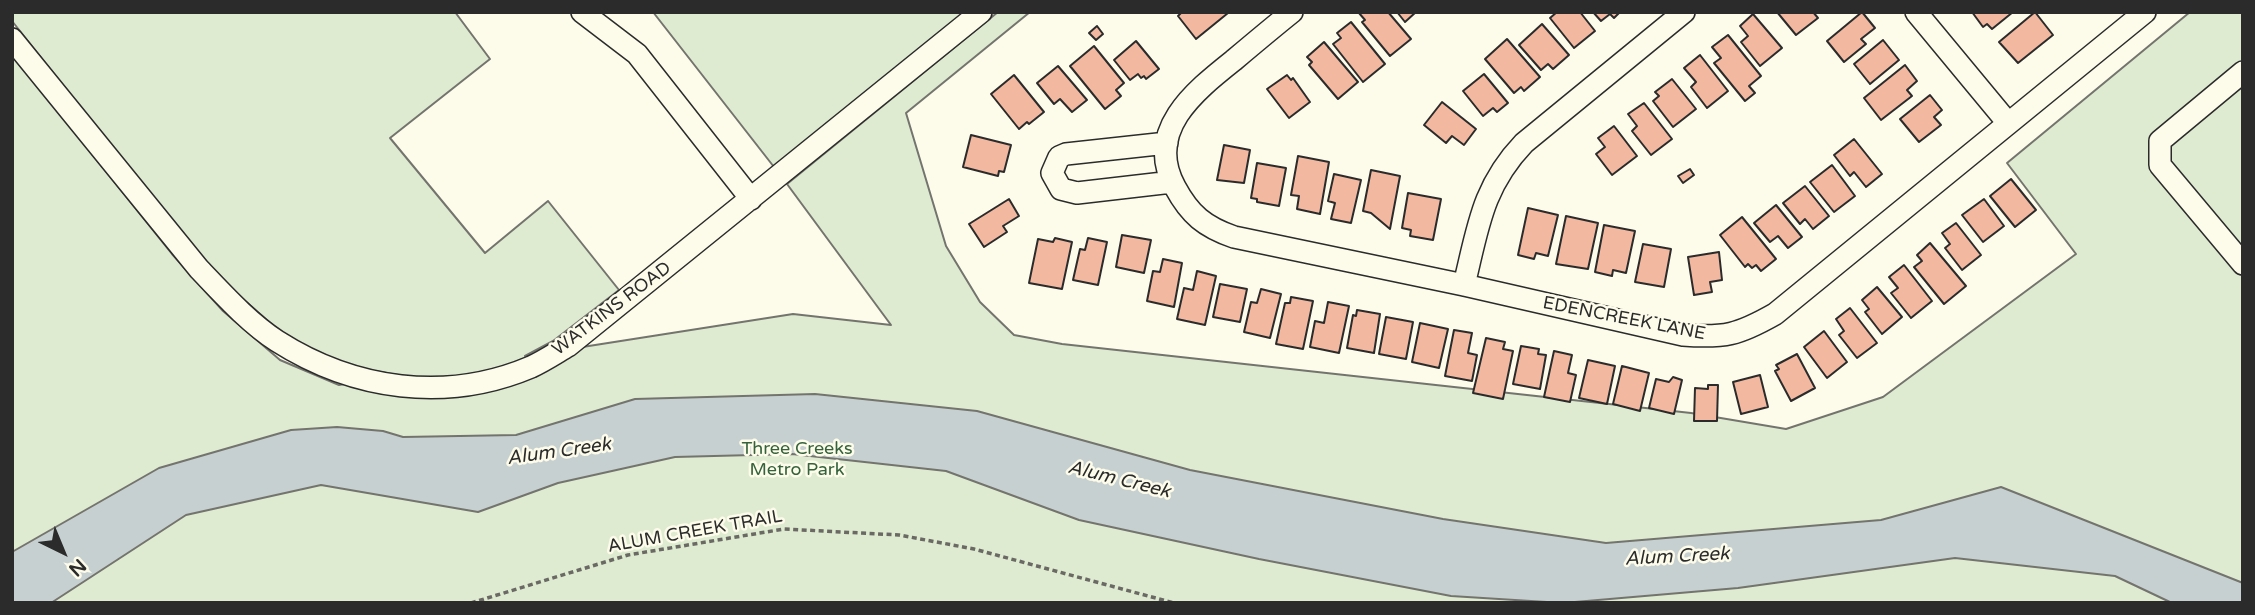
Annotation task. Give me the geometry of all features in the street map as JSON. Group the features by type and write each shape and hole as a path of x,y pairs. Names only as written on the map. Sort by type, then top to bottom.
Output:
{"street":[{"path":"582,12 636,54 751,199"},
{"name":"WATKINS ROAD","path":"12,39 199,269 275,340 314,362 376,383 412,388 453,388 491,380 531,366 568,346 981,12"},
{"path":"1464,285 1483,205 1507,160 1524,143 1684,12"},
{"path":"1916,12 2007,123"},
{"name":"EDENCREEK LANE","path":"1167,150 1172,182 1194,214 1213,230 1234,237 1464,285 1683,335 1714,338 1742,332 1775,314 2146,12"},
{"path":"1172,182 1077,193 1061,189 1052,173 1059,157 1066,153 1167,150 1172,123 1182,106 1199,88 1287,14"},
{"path":"2243,72 2160,141 2160,165 2243,264"}],"path":[{"name":"ALUM CREEK TRAIL","path":"471,603 628,555 784,529 899,535 974,549 1174,603"}],"green space":[{"name":"Three Creeks Metro Park","path":"12,12 455,12 490,59 390,138 485,253 548,201 619,290 553,341 525,356 793,314 891,325 787,184 998,12 1030,12 906,113 946,246 980,302 1014,335 1062,344 1691,413 1786,429 1883,397 2076,254 2007,163 2190,12 2243,12 2243,603 12,603 12,54 172,254 223,311 280,360 339,385 398,375 351,367 286,337 225,283 173,224 12,21"},
{"path":"653,12 965,12 774,167"}],"water":[{"name":"Alum Creek","path":"815,394 977,411 1190,470 1443,519 1606,543 1881,520 2001,487 2243,583 2243,603 2172,603 2115,576 1955,558 1738,588 1563,603 1451,596 1259,559 1079,520 946,471 792,454 675,457 558,483 478,512 321,485 186,515 51,603 12,603 12,552 159,468 291,430 337,427 383,431 403,437 516,435 635,399"}],"building":[{"path":"1182,12 1228,13 1196,39 1178,16"},
{"path":"1360,12 1388,12 1411,39 1390,56 1362,22 1365,20"},
{"path":"1397,12 1416,12 1405,22"},
{"path":"1557,12 1580,12 1595,31 1574,48 1550,18"},
{"path":"1593,12 1620,12 1614,18 1610,14 1601,21"},
{"path":"1777,12 1813,12 1818,18 1796,35"},
{"path":"1862,12 1875,28 1861,39 1866,44 1844,62 1827,41"},
{"path":"1972,12 2013,12 1992,29 1987,24 1983,27"},
{"path":"2035,12 2053,35 2018,63 1999,42"},
{"path":"1753,14 1782,48 1760,66 1741,42 1748,36 1740,26"},
{"path":"1351,22 1385,64 1363,82 1333,44 1341,38 1337,33"},
{"path":"1542,24 1569,55 1553,69 1548,64 1541,70 1519,45"},
{"path":"1097,26 1103,34 1096,40 1089,33"},
{"path":"1728,35 1761,76 1749,86 1755,93 1745,101 1714,63 1721,58 1712,47"},
{"path":"1507,39 1540,77 1524,91 1521,87 1514,93 1485,59"},
{"path":"1883,40 1899,60 1870,84 1854,64"},
{"path":"1136,41 1159,69 1146,79 1138,74 1130,80 1114,60"},
{"path":"1324,42 1358,82 1338,99 1309,65 1312,62 1307,57"},
{"path":"1094,46 1124,83 1116,90 1121,96 1105,109 1070,66"},
{"path":"1700,55 1728,91 1707,108 1691,87 1696,82 1684,68"},
{"path":"1905,65 1917,81 1907,90 1912,96 1881,120 1864,98"},
{"path":"1058,66 1087,100 1072,112 1060,99 1054,104 1037,83"},
{"path":"1484,74 1508,103 1497,112 1493,108 1483,116 1463,91"},
{"path":"1014,75 1044,112 1019,129 991,94"},
{"path":"1287,75 1291,80 1293,78 1310,102 1289,118 1267,89"},
{"path":"1672,79 1696,109 1673,127 1653,101 1659,96 1655,92"},
{"path":"1930,95 1942,110 1934,117 1941,125 1919,142 1900,119"},
{"path":"1442,102 1476,129 1464,145 1452,136 1446,143 1424,125"},
{"path":"1644,103 1672,139 1651,155 1632,131 1637,126 1628,114"},
{"path":"1614,126 1637,156 1612,175 1596,154 1605,147 1598,138"},
{"path":"971,135 1011,145 1004,172 999,171 998,176 963,167"},
{"path":"1854,139 1882,174 1866,187 1854,172 1850,176 1834,155"},
{"path":"1224,145 1250,150 1244,183 1217,180"},
{"path":"1298,156 1329,162 1320,214 1297,209 1299,196 1291,195"},
{"path":"1257,163 1286,168 1279,206 1257,202 1257,199 1251,198"},
{"path":"1832,165 1855,196 1834,212 1810,182"},
{"path":"1690,169 1694,175 1683,183 1678,176"},
{"path":"1371,170 1400,176 1390,229 1371,213 1363,211"},
{"path":"1334,174 1361,180 1351,223 1331,219 1335,203 1328,201"},
{"path":"2011,179 2036,210 2015,227 1990,196"},
{"path":"1805,186 1829,216 1813,229 1805,219 1800,224 1783,203"},
{"path":"1408,193 1441,199 1433,240 1410,236 1411,230 1402,228"},
{"path":"1009,199 1019,216 1003,226 1007,232 984,247 969,224"},
{"path":"1984,199 2004,226 1983,242 1962,215"},
{"path":"1776,205 1802,237 1788,248 1778,236 1770,242 1754,223"},
{"path":"1528,208 1558,215 1548,256 1536,253 1534,259 1518,255"},
{"path":"1566,216 1598,223 1588,269 1556,264"},
{"path":"1742,217 1776,259 1761,271 1756,265 1752,268 1748,264 1745,267 1720,235"},
{"path":"1956,223 1981,255 1962,270 1945,248 1950,244 1942,233"},
{"path":"1604,225 1635,231 1626,273 1613,270 1612,276 1595,272"},
{"path":"1122,235 1151,240 1144,273 1116,267"},
{"path":"1055,238 1072,242 1062,289 1029,283 1038,239 1053,242"},
{"path":"1088,238 1107,242 1098,285 1073,280 1080,249 1085,250"},
{"path":"1930,243 1966,286 1944,304 1914,267 1922,261 1917,255"},
{"path":"1643,244 1671,249 1664,287 1635,282"},
{"path":"1719,252 1722,280 1710,282 1712,292 1694,295 1688,257"},
{"path":"1163,259 1182,263 1174,307 1147,301 1153,271 1160,272"},
{"path":"1904,265 1932,301 1911,318 1891,293 1898,288 1889,277"},
{"path":"1197,271 1216,276 1205,325 1177,319 1184,288 1193,290"},
{"path":"1220,284 1247,289 1240,322 1213,317"},
{"path":"1877,287 1902,317 1882,334 1865,312 1869,309 1862,300"},
{"path":"1261,289 1281,294 1270,338 1244,332 1251,302 1257,303"},
{"path":"1291,297 1313,301 1303,349 1276,344 1285,303 1290,303"},
{"path":"1328,302 1349,306 1339,353 1310,347 1315,321 1324,323"},
{"path":"1850,308 1877,343 1857,358 1839,335 1844,331 1836,319"},
{"path":"1357,310 1380,314 1374,353 1347,348 1353,315 1356,316"},
{"path":"1386,317 1413,322 1406,359 1379,354"},
{"path":"1420,323 1448,329 1439,368 1412,362"},
{"path":"1454,330 1472,333 1468,353 1477,355 1472,381 1445,376"},
{"path":"1824,331 1847,362 1827,378 1804,347"},
{"path":"1486,338 1505,342 1503,349 1513,351 1503,399 1473,393"},
{"path":"1521,346 1539,349 1538,354 1546,355 1540,389 1513,384"},
{"path":"1554,351 1572,355 1568,373 1576,375 1570,402 1544,397"},
{"path":"1797,354 1815,388 1791,401 1775,371 1779,369 1776,365"},
{"path":"1588,360 1615,366 1607,404 1579,398"},
{"path":"1622,366 1649,373 1640,411 1613,404"},
{"path":"1760,375 1768,407 1741,414 1733,382"},
{"path":"1673,377 1682,380 1674,414 1649,408 1656,379 1669,382"},
{"path":"1708,385 1718,385 1717,421 1694,421 1695,388 1708,389"}]}
